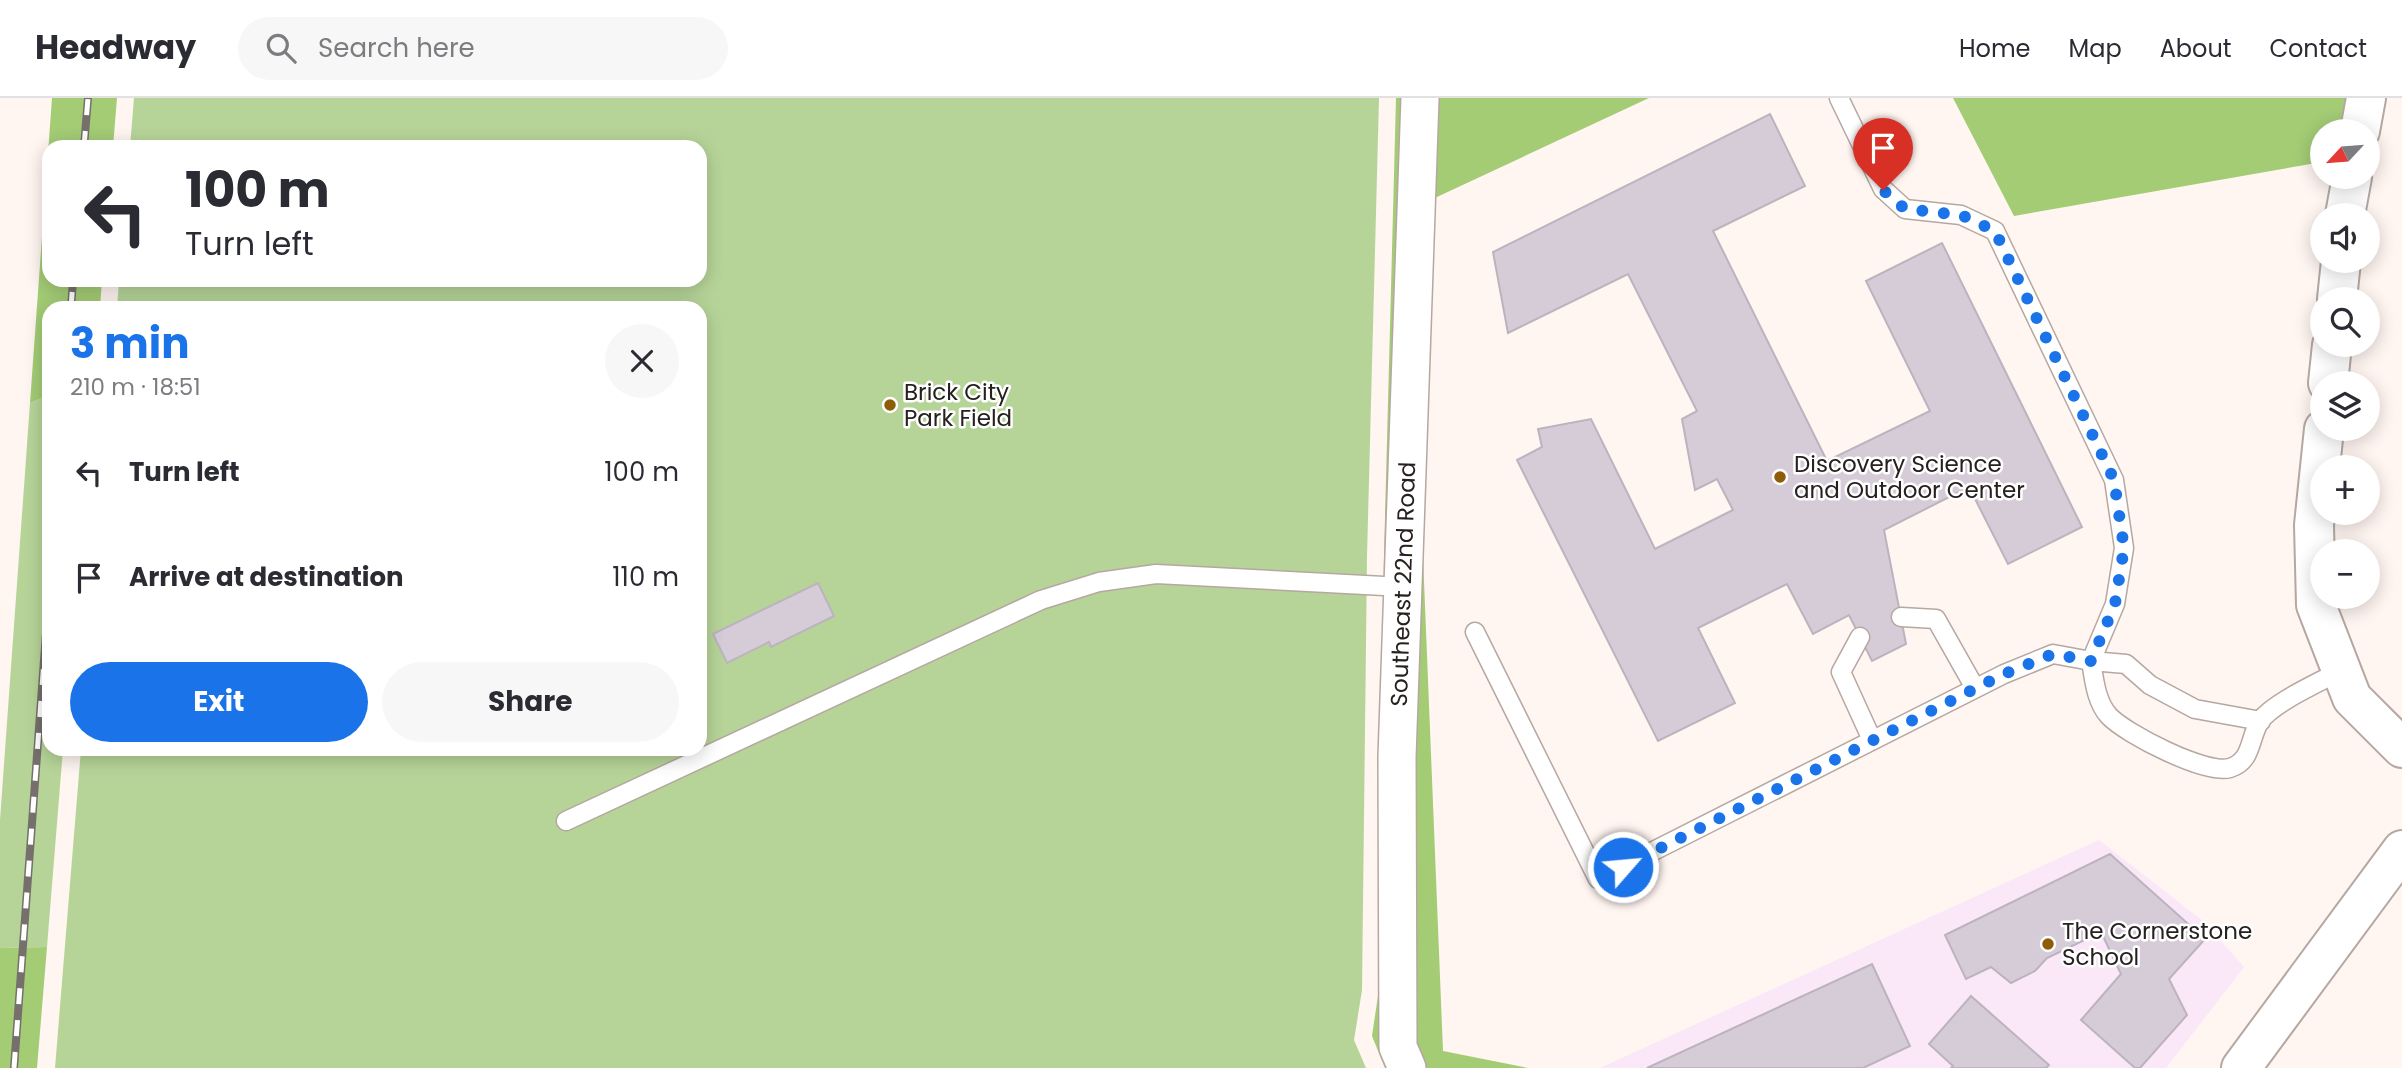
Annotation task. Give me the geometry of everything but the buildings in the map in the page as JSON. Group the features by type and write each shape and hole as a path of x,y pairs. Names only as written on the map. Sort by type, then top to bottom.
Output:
{"street":[{"name":"Southeast 22nd Road","path":"1407,1068 1398,1046 1398,757 1420,98"},
{"path":"2362,119 2366,98"},
{"path":"2323,441 2314,525 2316,604 2352,698 2402,748"},
{"path":"2241,1068 2402,850"}],"lane":[{"path":"1839,98 1883,190 1905,209 1961,215 1995,231 2114,480 2124,548 2115,604 2091,661 2096,692 2109,715 2137,736 2200,764 2231,768 2247,756 2260,721 2278,707 2342,670"},
{"path":"707,755 1041,600 1099,582 1156,574 1403,587"},
{"path":"1901,617 1936,619 1975,688"},
{"path":"1475,632 1598,879 1975,688 2053,654 2126,664 2150,685 2195,709 2260,721"},
{"path":"1860,636 1841,672 1872,740"},
{"path":"566,821 706,756"}],"shaded area":[{"name":"The Cornerstone School","path":"2099,840 2203,921 2244,967 2166,1068 1600,1068"}],"green space":[{"path":"52,98 117,98 114,140 49,140"},
{"path":"134,98 1379,98 1367,556 1362,990 1354,1040 1366,1068 55,1068 80,756 707,756 707,301 118,301 118,287 707,287 707,140 131,140"},
{"path":"1396,98 1649,98 1409,210 1443,1051 1528,1068 1385,1068 1372,1036 1379,989 1384,555"},
{"path":"1953,98 2347,98 2343,119 2310,119 2310,164 2014,216"},
{"path":"42,237 42,287 102,287 100,301 42,301 42,398 30,403"},
{"path":"42,398 42,756 62,756 47,947 0,948 0,820 30,403"},
{"path":"47,947 37,1068 0,1068 0,948"}],"railway":[{"path":"85,140 88,98"},
{"path":"72,287 72,301"},
{"path":"14,1068 42,687"}],"place":[{"name":"Brick City Park Field","path":"890,405"},
{"name":"Discovery Science and Outdoor Center","path":"1780,477"},
{"name":"The Cornerstone School","path":"2048,944"}],"route":[{"path":"1623,867 2004,674 2053,654 2091,661 2115,604 2124,548 2114,480 1995,231 1961,215 1905,209 1883,190"}]}
